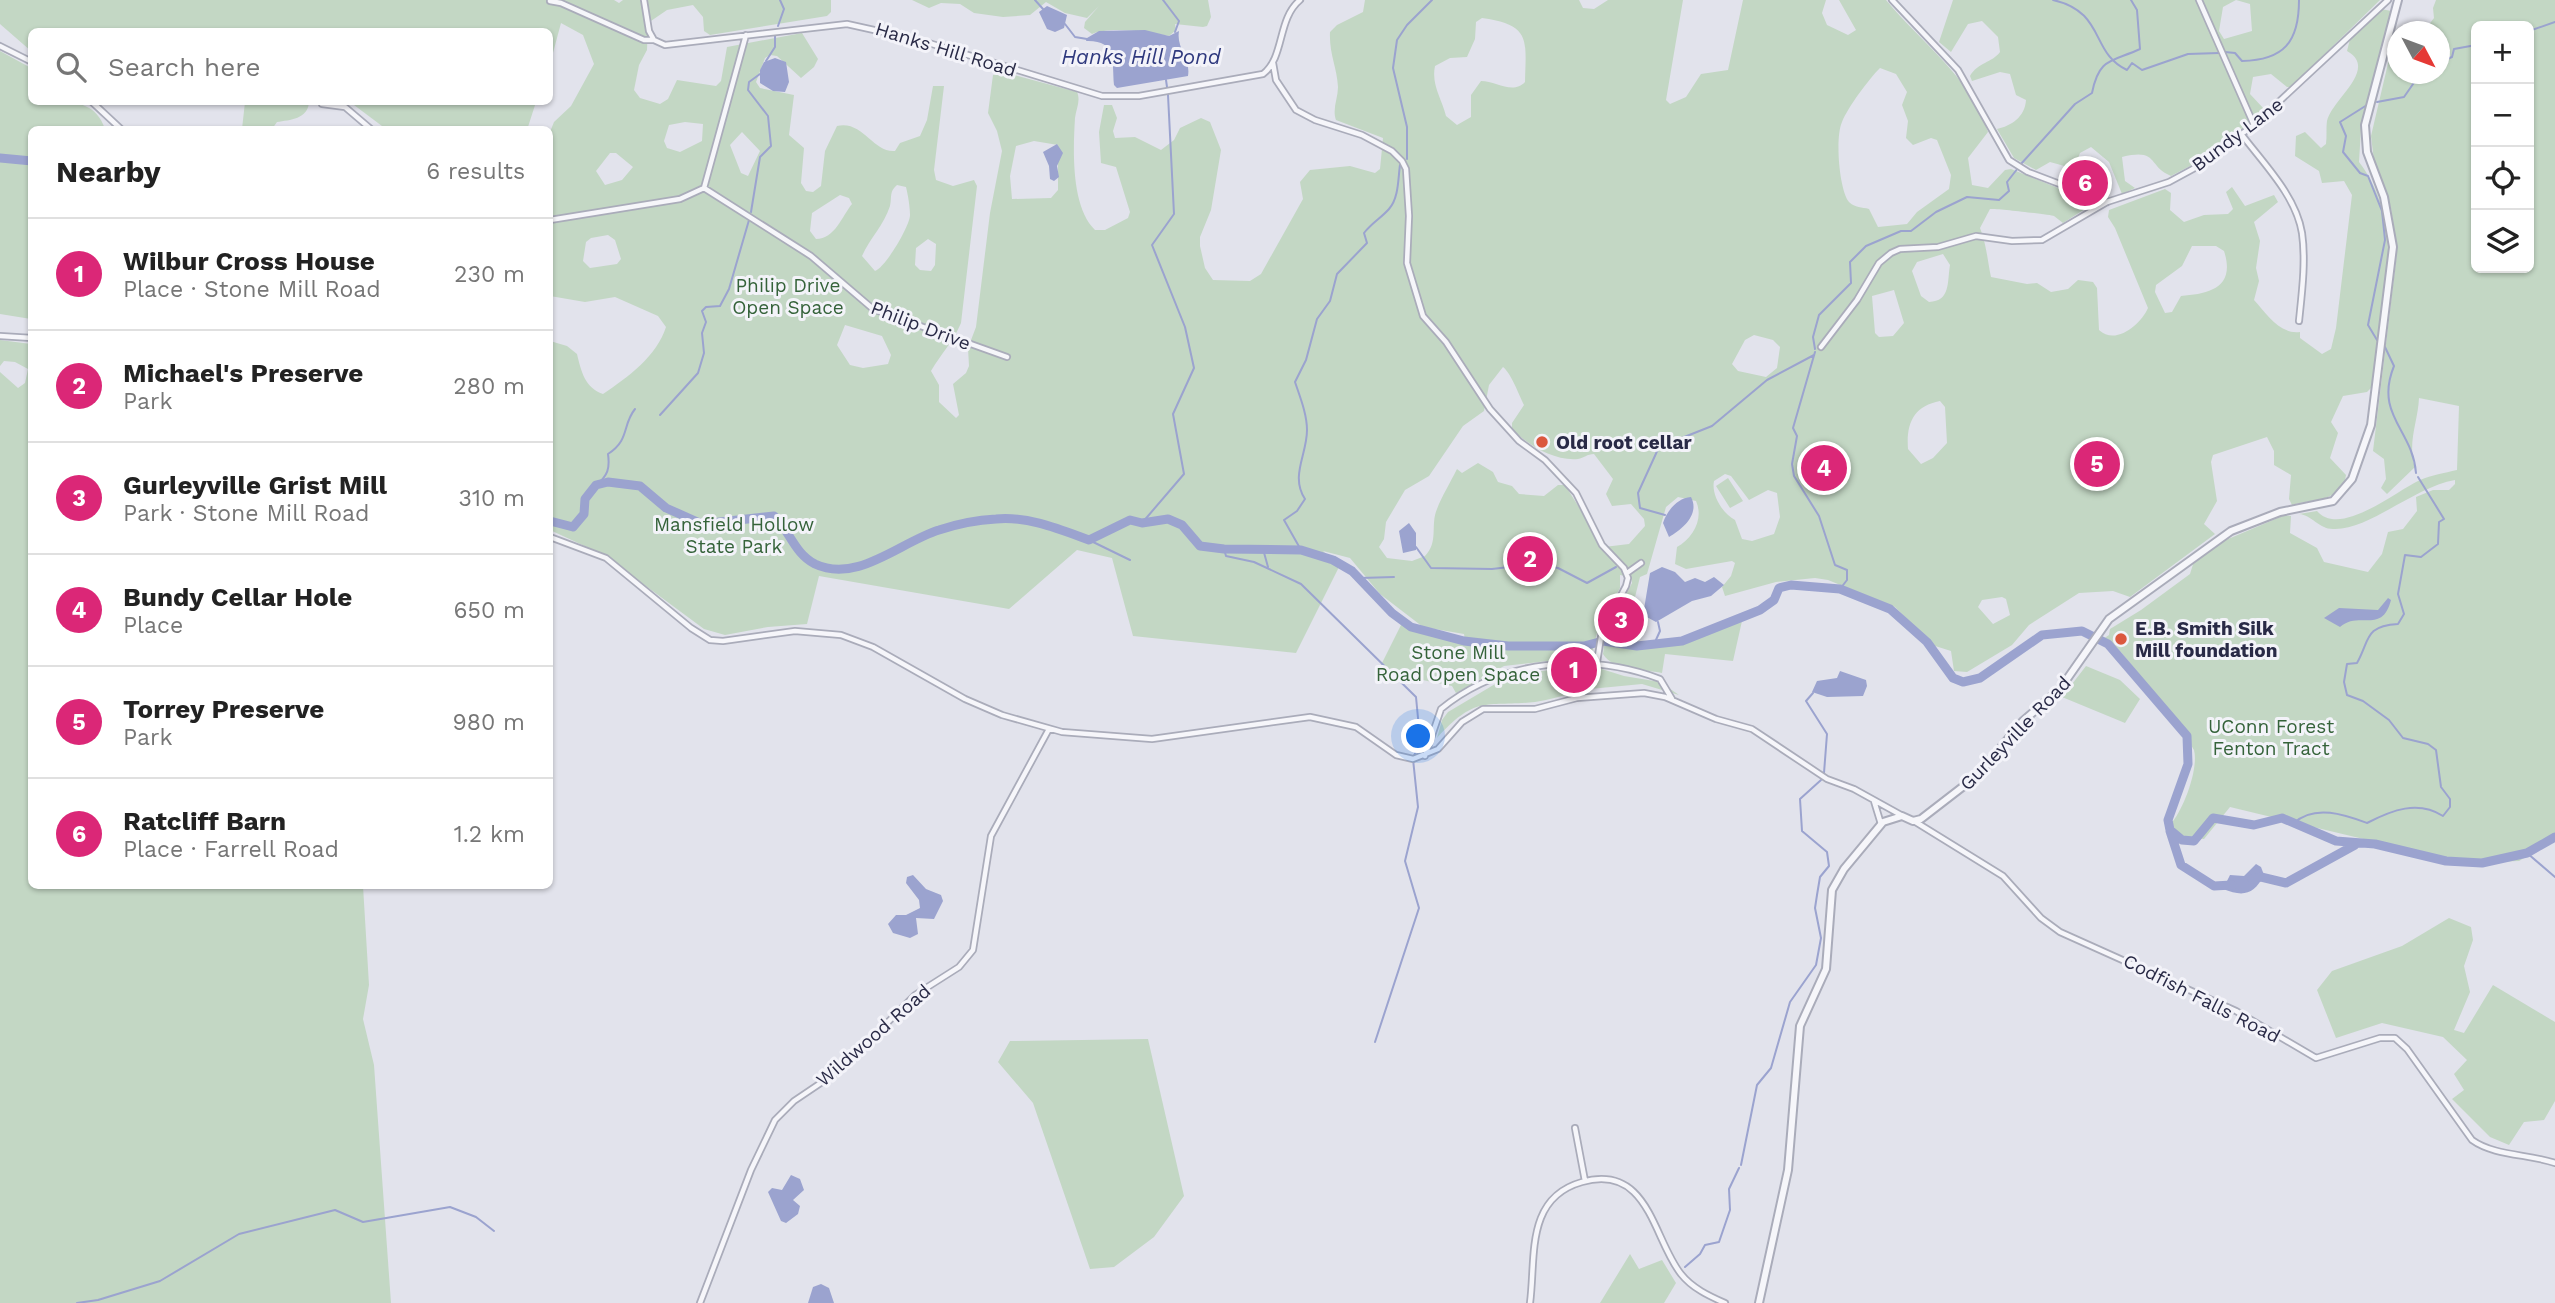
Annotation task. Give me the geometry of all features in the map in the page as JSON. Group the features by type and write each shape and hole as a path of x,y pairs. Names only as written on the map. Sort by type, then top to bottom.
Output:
{"street":[{"path":"644,0 653,40"},
{"path":"1276,79 1264,74 1273,61 1285,22 1300,0"},
{"path":"1892,0 1958,70 2009,160 2028,172 2107,202"},
{"path":"2199,0 2254,125"},
{"name":"Bundy Lane","path":"1821,347 1857,300 1879,263 1891,253 1900,249 1938,247 1976,236 2012,242 2042,240 2107,202 2169,182 2242,135 2388,0"},
{"name":"Gurleyville Road","path":"1913,821 1927,815 1984,769 2023,721 2063,686 2096,634 2109,619 2217,539 2263,518 2333,500 2344,492 2352,479 2371,425 2393,247 2384,197 2367,152 2365,125 2398,0"},
{"name":"Hanks Hill Road","path":"550,1 561,3 644,40 669,45 824,24 864,25 1082,91 1111,96 1139,96 1264,74"},
{"path":"553,220 680,199 704,188 746,35"},
{"path":"0,46 28,60"},
{"path":"1273,61 1276,79 1289,103 1300,113 1362,135 1392,151 1402,161 1406,169 1409,216 1407,264 1423,316 1441,335 1490,409 1508,430 1545,460 1576,493 1602,545 1626,573"},
{"path":"95,105 118,126"},
{"path":"330,105 345,107 367,126"},
{"path":"2242,135 2287,195 2302,231 2299,321"},
{"name":"Philip Drive","path":"704,188 811,256 873,309 1007,356"},
{"path":"0,336 28,338"},
{"path":"553,538 606,558 691,628 710,640 723,642 795,631 841,635 879,650 944,690 1002,715 1049,729 1078,734 1152,738 1310,717 1365,731 1396,755 1413,759 1424,757 1438,749 1468,717 1483,709 1535,709 1619,693 1644,693 1672,699 1716,719 1752,729 1828,779 1913,821"},
{"path":"1597,662 1602,631 1621,597 1626,573 1641,563"},
{"path":"1424,757 1438,713 1465,694 1513,670 1597,662 1660,679 1672,699"},
{"name":"Wildwood Road","path":"700,1303 751,1170 775,1120 794,1101 840,1070 915,995 959,967 973,950 991,836 1049,729"},
{"path":"1873,800 1881,824"},
{"path":"1759,1303 1788,1170 1800,1026 1826,969 1832,890 1844,869 1881,824 1902,816"},
{"name":"Codfish Falls Road","path":"1913,821 2003,876 2041,918 2060,932 2236,1011 2307,1054 2326,1057 2380,1038 2395,1038 2407,1049 2472,1140 2484,1147 2532,1155 2555,1163"},
{"path":"1575,1128 1585,1181"},
{"path":"1530,1303 1534,1240 1539,1219 1552,1199 1568,1187 1585,1181 1606,1180 1631,1190 1649,1208 1682,1275 1698,1289 1725,1303"}],"green space":[{"path":"0,0 614,0 619,3 623,0 831,0 831,12 827,16 710,35 704,31 703,17 693,5 667,10 648,23 647,50 639,65 634,90 640,98 660,104 668,99 677,80 716,86 721,81 727,47 802,33 818,59 814,67 801,78 777,56 770,55 765,58 756,82 760,88 794,95 789,135 804,148 801,183 806,191 813,192 821,186 825,151 837,126 854,128 880,147 895,151 900,143 920,136 927,120 933,86 944,86 934,170 936,180 953,186 974,180 977,186 961,323 931,371 939,385 939,402 956,418 959,415 953,384 966,373 969,366 968,348 976,327 990,213 1002,151 997,131 988,113 993,75 1007,73 1077,92 1075,178 1081,207 1095,230 1105,230 1128,218 1130,212 1116,167 1101,163 1099,132 1104,105 1112,105 1117,118 1113,131 1115,138 1135,137 1161,150 1174,140 1180,128 1201,118 1210,122 1221,150 1211,210 1200,237 1205,268 1213,280 1250,281 1261,274 1303,199 1300,182 1310,170 1350,166 1375,173 1380,169 1383,138 1336,120 1335,116 1338,87 1330,32 1337,25 1363,12 1365,0 1579,0 1583,8 1594,9 1608,0 1683,0 1666,100 1670,104 1686,97 1701,74 1728,70 1743,0 1826,0 1822,13 1827,25 1848,35 1856,30 1839,0 1886,0 1944,61 1980,112 1988,132 1968,158 1972,185 1988,188 2005,170 2011,169 2090,201 2085,209 2063,223 2054,216 1990,209 1980,228 1991,277 2027,284 2037,283 2051,292 2068,289 2078,280 2093,282 2097,288 2099,330 2113,336 2120,334 2134,326 2148,308 2108,217 2109,210 2165,189 2171,193 2170,210 2184,222 2204,215 2228,214 2233,209 2226,192 2232,187 2245,206 2274,195 2278,202 2254,222 2260,241 2256,268 2259,281 2254,300 2280,327 2300,332 2300,338 2322,354 2331,349 2336,328 2352,195 2344,181 2322,183 2319,171 2295,156 2296,136 2305,132 2321,148 2326,144 2327,121 2356,75 2356,58 2347,51 2350,39 2381,9 2391,11 2391,17 2387,21 2387,32 2361,129 2359,162 2374,187 2384,214 2388,242 2385,301 2371,388 2367,392 2343,396 2331,422 2338,433 2330,458 2346,475 2339,490 2325,498 2292,505 2289,499 2291,475 2274,465 2274,451 2267,437 2213,455 2211,462 2217,501 2204,524 2215,534 2130,597 2113,591 2079,593 2029,625 2012,645 1967,672 1954,671 1951,651 1932,645 1895,607 1828,580 1815,578 1776,582 1725,596 1722,587 1731,576 1735,563 1732,561 1686,569 1675,564 1677,547 1688,539 1699,515 1696,501 1678,497 1666,507 1647,574 1640,577 1624,641 1639,644 1670,642 1716,627 1744,612 1733,661 1665,654 1662,673 1621,666 1608,660 1603,654 1606,633 1632,583 1631,577 1620,575 1620,588 1598,629 1591,656 1504,666 1456,693 1452,686 1378,671 1403,621 1437,636 1465,640 1464,634 1423,627 1380,594 1350,558 1323,551 1339,567 1296,653 1133,636 1112,558 1077,550 1009,609 819,576 807,624 768,627 725,635 704,629 604,555 553,531 553,342 567,346 577,354 588,383 603,394 648,357 662,338 666,327 658,316 615,297 585,302 553,297 552,126 571,106 594,64 583,35 561,23 553,53 553,28 28,28 28,48 0,24","holes":["1482,18 1498,21 1510,25 1522,36 1526,55 1525,82 1520,86 1510,87 1481,81 1471,95 1471,117 1457,125 1446,116 1436,86 1435,66 1450,58 1467,57 1475,39 1476,22","1880,68 1896,74 1907,92 1902,105 1908,121 1906,138 1913,145 1931,138 1937,140 1951,175 1949,189 1917,212 1907,224 1878,227 1869,209 1849,202 1846,195 1839,163 1840,129 1849,109","685,122 703,124 702,141 680,152 667,148 664,141 669,125","742,132 760,151 748,176 741,173 730,145","1034,141 1058,145 1058,190 1051,198 1012,199 1010,176 1016,146","610,153 616,153 633,167 622,180 605,185 596,171","897,185 906,187 909,220 902,237 875,271 862,256 887,213 892,192","840,195 849,198 852,204 833,231 823,238 816,239 810,231 812,213","608,235 615,240 621,259 617,264 590,268 583,261 586,242 591,238","928,239 936,244 935,265 931,271 920,270 915,265 916,248","2192,246 2216,246 2224,251 2226,273 2218,287 2181,296 2172,312 2165,313 2155,292 2156,285 2182,266","1943,254 1950,265 1947,290 1936,301 1929,302 1921,296 1912,271 1917,262","1894,290 1904,323 1893,336 1879,337 1875,333 1872,296","845,325 882,336 891,355 888,364 863,368 850,365 837,345","1754,335 1773,340 1780,347 1777,368 1766,377 1738,371 1732,364 1745,340","1503,367 1524,405 1512,423 1512,429 1526,441 1560,458 1578,459 1594,454 1613,479 1606,494 1612,506 1631,504 1644,519 1645,526 1629,544 1604,547 1565,485 1558,485 1544,496 1519,494 1512,486 1498,482 1493,472 1478,463 1462,473 1457,469 1437,509 1432,545 1425,556 1412,561 1387,558 1379,547 1384,539 1386,522 1405,490 1429,476 1463,426 1484,411 1489,385","1940,401 1945,407 1947,443 1933,458 1921,464 1908,449 1910,424 1918,412 1931,403","1725,474 1731,476 1749,500 1768,490 1777,493 1780,517 1774,534 1752,541 1742,539 1735,520 1726,513 1716,498 1714,481","2002,597 2006,599 2010,615 1993,624 1978,607 1982,600"]},
{"path":"912,0 1208,0 1211,17 1207,26 1203,27 1175,24 1176,30 1169,36 1119,30 1092,34 1084,28 1085,22 1099,6 1087,18 1065,13 1046,2 1030,15 1003,17 974,13 960,4 941,3 929,8"},
{"path":"1953,0 2236,0 2380,0 2291,87 2287,87 2271,74 2253,77 2250,94 2264,109 2263,114 2209,156 2171,176 2158,168 2147,156 2122,157 2125,181 2135,188 2122,194 2109,162 2091,147 2080,153 2077,161 2068,167 2050,162 2036,170 2014,158 1997,129 2016,120 2023,111 2026,100 2016,95 2010,74 2000,72 1972,81 1970,76 1973,71 2000,52 1998,37 1982,21 1968,24 1951,52 1939,42","holes":["2236,0 2250,4 2252,31 2224,39 2219,31 2223,7"]},
{"name":"UConn Forest Fenton Tract","path":"2436,0 2555,0 2555,840 2519,861 2464,863 2230,807 2204,839 2183,837 2170,825 2189,789 2194,768 2194,750 2129,662 2113,644 2103,639 2109,635 2110,629 2190,574 2194,561 2221,542 2285,515 2291,516 2290,533 2317,548 2324,562 2368,572 2382,554 2388,532 2403,529 2417,511 2416,497 2433,490 2449,490 2455,484 2455,480 2439,484 2347,528 2328,528 2299,514 2317,511 2327,518 2353,516 2420,480 2457,470 2459,406 2419,398 2412,441 2415,467 2387,494 2381,488 2386,479 2384,459 2373,451 2397,253 2391,208 2374,161 2371,136 2387,68 2387,84 2450,84 2450,21 2432,21"},
{"path":"0,51 28,66 28,105 82,105 93,111 104,126 28,126 28,319 0,314"},
{"path":"245,105 308,105 302,115 277,122 274,126 242,126"},
{"path":"354,105 535,105 528,126 382,126"},
{"path":"0,340 28,344 28,369 15,362 4,361 0,366"},
{"path":"28,369 28,889 363,889 369,985 363,1019 374,1065 391,1303 0,1303 0,372 18,388 25,383"},
{"path":"1728,478 1743,501 1730,508 1716,486"},
{"path":"1592,666 1624,676 1660,682 1679,695 1642,684 1590,689 1587,681 1571,685 1573,693 1550,699 1492,704 1472,709 1450,724 1437,738 1442,720 1448,712 1512,674"},
{"path":"2086,666 2120,680 2140,699 2125,723 2062,697"},
{"path":"2449,918 2471,927 2473,940 2464,966 2470,992 2454,1030 2464,1033 2493,985 2555,1022 2555,1101 2544,1120 2524,1122 2509,1145 2490,1137 2452,1099 2464,1090 2454,1074 2467,1060 2443,1037 2382,1023 2336,1038 2317,990 2332,971 2402,946"},
{"path":"1148,1039 1184,1196 1154,1237 1114,1267 1090,1269 1033,1103 998,1062 1010,1041"},
{"path":"1630,1254 1639,1269 1662,1260 1676,1283 1664,1303 1600,1303"}],"water":[{"path":"1047,6 1067,15 1064,28 1055,32 1047,29 1039,12"},
{"name":"Hanks Hill Pond","path":"1145,30 1169,36 1179,31 1188,76 1117,88 1114,85 1108,48 1103,44 1086,41 1087,38 1099,31"},
{"path":"775,58 786,62 789,82 785,92 773,91 760,83 760,70 764,62"},
{"path":"1057,144 1063,153 1057,166 1059,177 1054,181 1050,179 1049,166 1043,152"},
{"path":"1691,497 1692,515 1680,530 1669,537 1663,523 1667,514 1677,503"},
{"path":"1409,523 1416,533 1416,550 1403,553 1399,531"},
{"path":"1662,567 1675,572 1685,582 1695,578 1705,582 1714,577 1724,585 1711,596 1692,601 1656,622 1643,615 1650,573"},
{"path":"2388,598 2391,600 2387,611 2376,619 2347,622 2340,627 2324,618 2339,608 2378,610"},
{"path":"1840,671 1866,680 1863,696 1827,697 1812,692 1817,681 1837,678"},
{"path":"2256,864 2261,867 2264,875 2256,887 2242,893 2223,889 2230,875 2244,876"},
{"path":"913,875 926,889 941,895 943,901 934,919 916,918 918,934 910,938 893,933 888,924 896,915 906,915 920,908 919,900 906,883 907,877"},
{"path":"791,1175 800,1179 804,1190 793,1200 800,1206 798,1214 786,1223 781,1221 768,1192 772,1188 782,1190"},
{"path":"821,1284 829,1288 834,1303 808,1303 813,1287"}],"waterway":[{"path":"778,26 784,9 780,0"},
{"path":"1035,0 1043,9"},
{"path":"1163,0 1179,21 1175,32"},
{"path":"1407,159 1407,127 1393,68 1397,40 1407,25 1432,0"},
{"path":"2053,0 2082,14 2107,54 2127,70 2132,63 2142,70 2188,54 2219,53"},
{"path":"2021,164 2075,104 2092,93 2099,73 2108,62 2140,49 2137,10 2131,0"},
{"path":"2225,52 2235,53 2242,61 2257,60 2278,52 2292,37 2299,0"},
{"path":"2534,29 2555,22"},
{"path":"1065,24 1075,37 1087,39"},
{"path":"766,61 775,47 775,34"},
{"path":"2450,58 2454,49 2471,46"},
{"path":"751,212 760,157 771,146 768,116 748,90 749,82 760,74"},
{"path":"1166,80 1167,87"},
{"path":"2377,102 2404,97 2413,84"},
{"path":"1142,523 1184,474 1173,414 1194,368 1185,327 1152,245 1174,214 1168,95"},
{"path":"2367,105 2340,122 2346,136 2343,152 2360,173 2368,176 2382,211 2385,240 2368,325 2377,340"},
{"path":"0,158 28,161"},
{"path":"1301,550 1284,520 1297,511 1305,499 1299,474 1307,424 1295,382 1306,360 1317,319 1330,301 1337,274 1367,243 1364,233 1392,204 1400,165"},
{"path":"1815,349 1813,337 1819,315 1851,283 1850,262 1866,246 1901,231 1911,231 1936,212 1967,197 1999,200 2009,191 2007,182 2018,168"},
{"path":"660,415 698,373 704,353 702,333 706,322 702,311 706,307 720,306 729,289 749,220"},
{"path":"2384,345 2394,366 2389,383 2391,410 2408,445 2416,473"},
{"path":"1815,352 1793,428 1797,436 1792,464 1794,476 1819,516 1835,565 1847,570 1847,580 1840,589 1817,587"},
{"path":"1665,515 1640,508 1638,493 1659,447 1712,426 1767,380 1814,355"},
{"path":"596,485 606,475 608,454 620,443 635,409"},
{"path":"2294,823 2302,817 2321,813 2340,814 2367,823 2395,811 2415,808 2434,811 2443,816 2450,807 2450,799 2441,787 2436,750 2428,744 2403,738 2389,720 2363,701 2347,695 2344,682 2347,664 2357,663 2374,631 2387,625 2398,624 2404,614 2398,594 2405,555 2421,557 2438,544 2439,522 2444,519 2418,477"},
{"path":"553,522 573,527 584,514 585,499 596,485 608,482 640,486 666,508 702,524 774,516 808,559 831,569 847,569 878,559 939,530 974,521 1020,519 1089,540 1130,520 1142,523 1168,519 1182,525 1200,546 1301,550 1333,560 1352,571 1392,613 1411,627 1464,641 1508,646 1584,646 1603,641 1637,646 1682,641 1760,610 1774,600 1779,588 1791,585 1840,589 1890,609 1927,642 1953,678 1963,682 1980,678 2042,635 2082,631 2108,644 2187,736 2188,764 2168,820 2170,830 2182,840 2194,841 2213,818 2254,825 2282,818 2336,841 2375,844 2446,861 2482,863 2527,853 2555,837"},
{"path":"1089,540 1130,560"},
{"path":"1416,547 1431,568 1492,569 1535,564 1558,568 1587,583 1616,567"},
{"path":"1224,549 1226,556 1254,562 1301,584 1416,697 1420,739 1413,759 1418,807 1405,861 1419,908 1375,1042"},
{"path":"1263,549 1268,567"},
{"path":"1360,578 1394,577"},
{"path":"1655,642 1660,631 1658,622"},
{"path":"1813,693 1806,701 1827,734 1824,773"},
{"path":"1741,1165 1757,1085 1771,1068 1790,1002 1816,965 1821,938 1815,908 1820,877 1829,866 1827,852 1802,831 1800,799 1821,780"},
{"path":"2170,831 2181,865 2214,886 2232,885"},
{"path":"2252,879 2261,877 2286,883 2355,845"},
{"path":"2527,853 2555,877"},
{"path":"1685,1267 1700,1254 1705,1245 1719,1242 1730,1210 1729,1189 1739,1168"},
{"path":"77,1303 98,1300 160,1281 239,1234 335,1210 363,1222 450,1207 476,1217 494,1231"}],"place":[{"name":"Ratcliff Barn","path":"2085,183"},
{"name":"Old root cellar","path":"1542,442"},
{"name":"Torrey Preserve","path":"2097,464"},
{"name":"Bundy Cellar Hole","path":"1824,468"},
{"name":"Michael's Preserve","path":"1530,559"},
{"name":"Gurleyville Grist Mill","path":"1621,620"},
{"name":"E.B. Smith Silk Mill foundation","path":"2121,639"},
{"name":"Wilbur Cross House","path":"1574,670"}],"park label":[{"name":"Philip Drive Open Space","path":"788,296"},
{"name":"Mansfield Hollow State Park","path":"734,535"},
{"name":"Stone Mill Road Open Space","path":"1458,663"}]}
